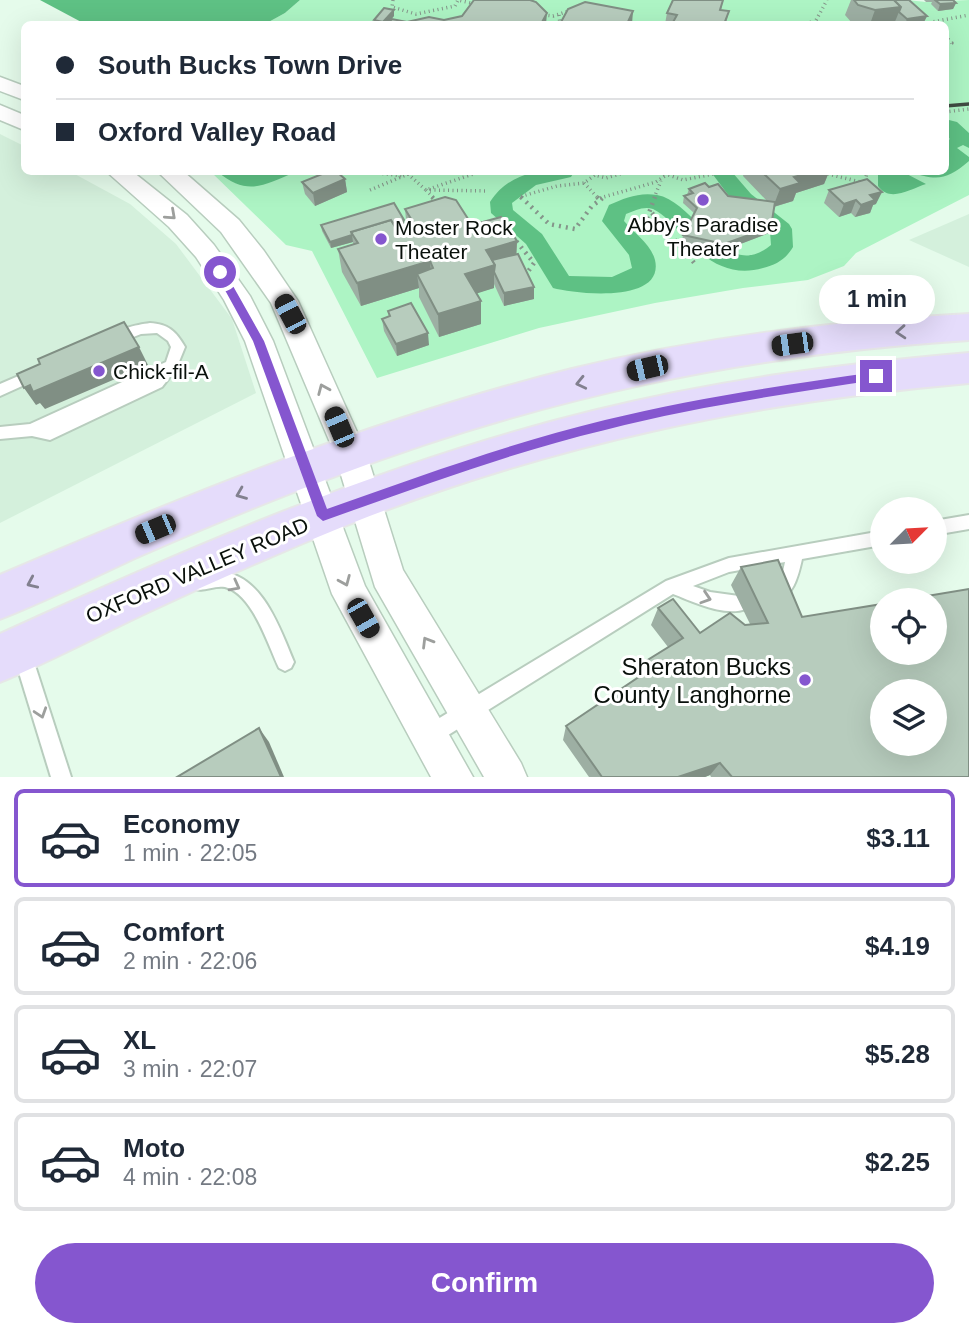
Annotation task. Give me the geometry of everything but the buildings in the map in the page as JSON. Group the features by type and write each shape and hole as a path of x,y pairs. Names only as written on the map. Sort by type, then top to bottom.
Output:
{"main road":[{"path":"0,597 129,540 305,469 350,452 522,398 647,368 834,338 969,327"},
{"name":"OXFORD VALLEY ROAD","path":"10,653 145,591 323,516 366,499 542,441 668,410 793,387 969,368"}],"street":[{"path":"0,83 21,93"},
{"path":"0,111 21,122"},
{"path":"123,175 178,221 205,251 236,296 259,341 350,594 453,777"},
{"path":"173,175 230,226 256,257 297,326 350,452 387,576 507,777"}],"lane":[{"path":"0,433 32,430 50,434 157,383 172,365 178,347 171,334 155,327 140,329 97,346"},
{"path":"0,390 54,366"},
{"path":"918,372 969,383"},
{"path":"947,526 969,522"},
{"path":"430,735 673,586 729,565 870,540"},
{"path":"773,597 789,580 796,553"},
{"path":"145,591 223,579 240,587 255,600 285,662"},
{"path":"673,586 710,600 740,603"},
{"path":"10,653 61,777"}],"path":[{"path":"393,0 392,7 416,14 454,6 458,0 481,6"},
{"path":"814,21 827,0"},
{"path":"541,15 559,15 578,7"},
{"path":"410,21 416,14"},
{"path":"559,15 560,21"},
{"path":"937,21 969,15"},
{"path":"949,112 969,110"},
{"path":"370,190 406,175"},
{"path":"409,175 439,205"},
{"path":"426,190 470,175"},
{"path":"616,175 606,178 594,175 584,183 557,186 519,197 533,207 547,225 561,230 578,226 599,199 662,181"},
{"path":"647,218 652,213 655,190 665,176 676,180 716,175"},
{"path":"833,175 865,183 866,175"},
{"path":"584,183 599,199"},
{"path":"426,190 488,191"},
{"path":"652,213 696,265"},
{"path":"507,231 534,263 524,279"}],"shaded area":[{"path":"40,0 300,0 270,21 79,21"},
{"path":"300,0 969,0 969,195 856,253 844,266 808,280 655,303 539,328 377,378 312,251 286,245 214,175 949,175 949,21 270,21"},
{"path":"949,120 957,122 969,133 969,148 963,145 957,148 969,157 969,161 949,174 949,140"},
{"path":"0,134 21,144 21,175 77,175 130,204 176,244 232,319 256,393 0,523"},
{"path":"222,175 288,175 255,186 238,184"},
{"path":"878,175 909,175 926,184 894,194 888,194 878,186"},
{"path":"921,175 948,175 941,177"},
{"path":"969,214 969,267 909,240"}],"waterway":[{"path":"548,175 537,177 514,189 501,202 502,213 534,239 561,282 582,286 626,282 637,278 643,270 641,254 613,221 617,210 639,201 656,202 671,211 711,251 728,261 749,263 779,251 782,247 781,229 743,199 723,175"}],"railway":[{"path":"949,106 969,104"}],"place":[{"name":"Abby's Paradise Theater","path":"703,200"},
{"name":"Moster Rock Theater","path":"381,239"},
{"name":"Chick-fil-A","path":"99,371"},
{"name":"Sheraton Bucks County Langhorne","path":"805,680"}],"route":[{"path":"220,272 236,296 259,341 323,516 476,461 604,425 732,397 876,376"}]}
